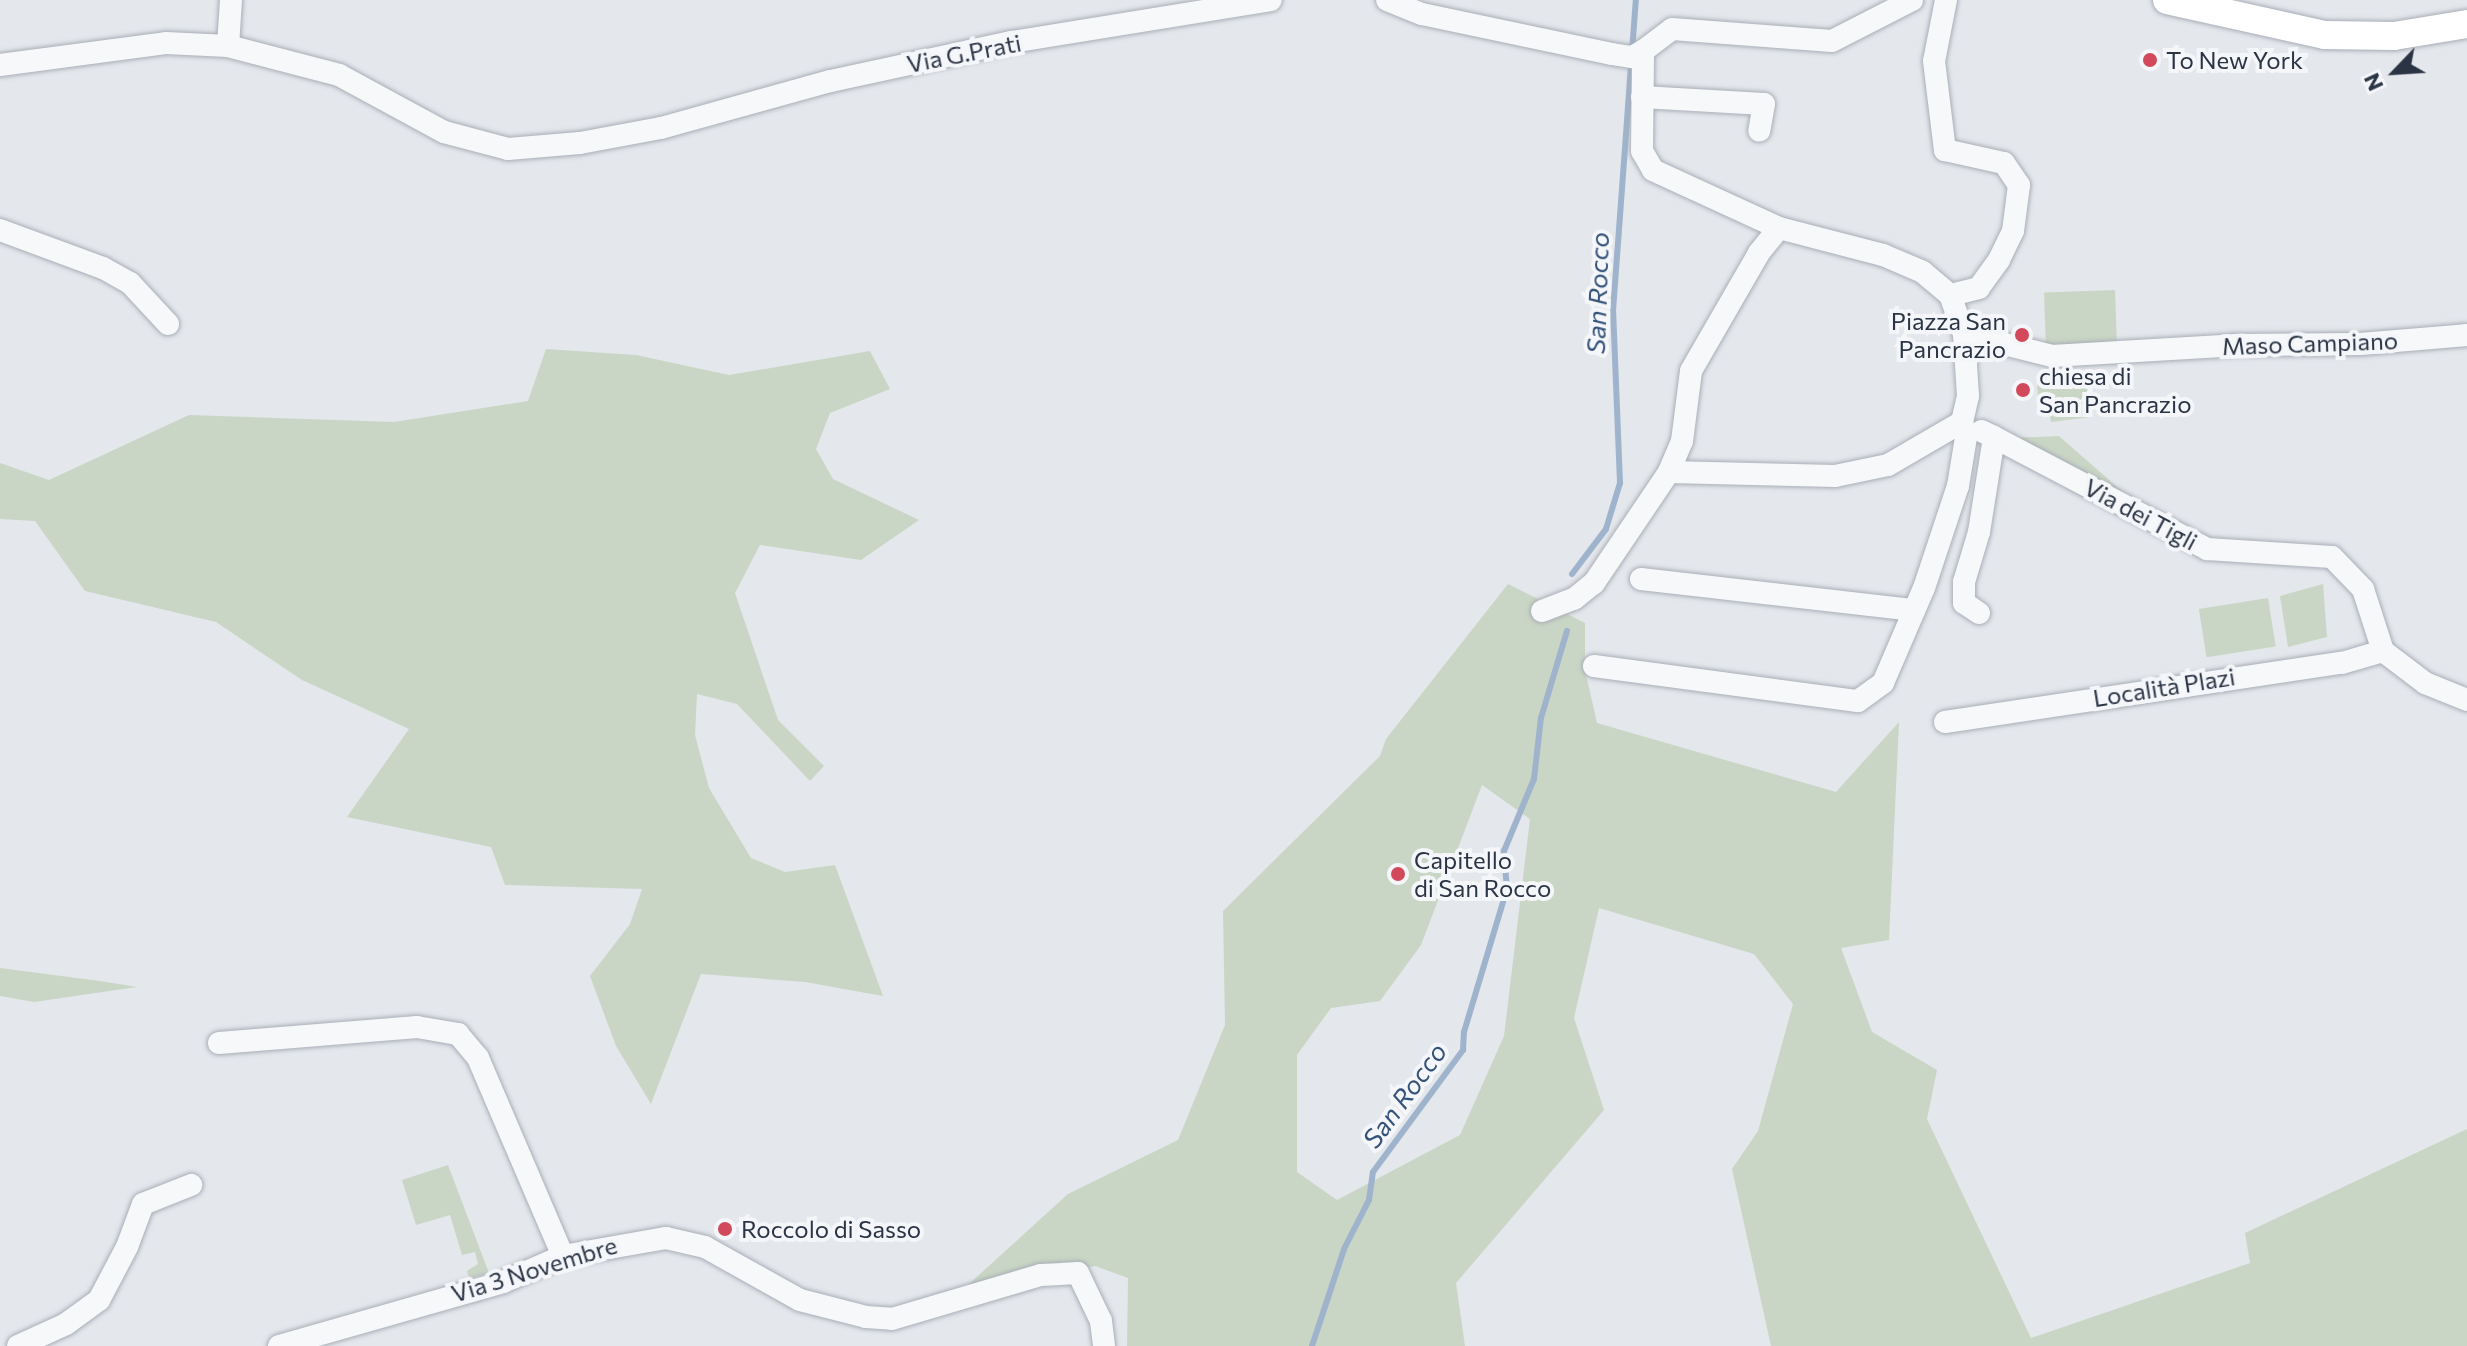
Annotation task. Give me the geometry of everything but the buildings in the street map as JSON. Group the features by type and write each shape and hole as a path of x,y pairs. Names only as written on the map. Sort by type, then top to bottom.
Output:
{"main road":[{"path":"2167,0 2245,8 2325,35 2394,36 2467,24"}],"street":[{"path":"228,46 231,0"},
{"name":"Via G.Prati","path":"0,65 166,43 228,46 339,75 444,132 508,149 580,143 661,128 831,81 1012,42 1271,0"},
{"path":"1387,0 1422,14 1629,54 1672,29 1832,41 1912,0"},
{"path":"1946,0 1934,61 1945,150 2004,163 2019,185 2013,231 1999,260 1979,288 1950,295"},
{"path":"1594,666 1858,701 1883,683 1914,610 1958,486 1966,437 1962,422 1968,396 1964,334 1950,295 1923,272 1883,255 1779,228 1653,170 1642,151 1642,97 1629,54"},
{"path":"1642,97 1764,104 1759,131"},
{"path":"1542,611 1574,599 1594,583 1669,472 1682,441 1691,371 1759,253 1779,228"},
{"path":"0,230 103,268 130,283 168,324"},
{"name":"Maso Campiano","path":"1964,334 2052,356 2235,345 2360,344 2467,335"},
{"path":"1669,472 1835,476 1888,465 1962,422"},
{"name":"Via dei Tigli","path":"1962,422 2207,549 2332,557 2363,589 2383,651"},
{"path":"1979,613 1964,603 1964,582 1979,532 1994,437"},
{"path":"1641,579 1914,610"},
{"path":"2383,651 2425,683 2467,700"},
{"name":"Località Plazi","path":"1945,722 2342,663 2383,651"},
{"path":"219,1043 417,1027 458,1034 478,1058 563,1256"},
{"path":"18,1346 66,1324 99,1300 127,1247 143,1204 191,1185"},
{"name":"Via 3 Novembre","path":"279,1346 503,1282 563,1256 651,1238 685,1240 800,1300 833,1312 892,1319 1041,1275 1078,1273 1101,1321 1104,1346"}],"green space":[{"path":"2115,290 2117,344 2046,346 2044,292"},
{"path":"546,349 636,355 729,375 870,351 890,389 830,413 816,449 833,479 919,520 861,560 760,545 735,593 778,720 824,766 810,781 737,704 697,694 695,735 709,788 751,858 785,872 835,865 883,996 805,982 701,974 651,1104 616,1046 590,976 630,924 642,889 505,885 491,847 347,817 409,729 302,680 216,622 85,591 35,521 0,519 0,463 49,480 189,415 394,422 528,401"},
{"path":"2086,378 2090,417 2051,422 2047,395 2038,396 2037,385"},
{"path":"2059,436 2141,508 2011,438"},
{"path":"1508,584 1585,623 1585,670 1597,723 1836,792 1899,722 1889,940 1841,948 1872,1032 1937,1070 1927,1119 2031,1338 2250,1263 2245,1233 2467,1129 2467,1346 1771,1346 1732,1169 1758,1131 1793,1004 1754,954 1599,908 1574,1018 1604,1110 1456,1283 1465,1346 1127,1346 1128,1278 1095,1266 958,1294 1068,1194 1178,1140 1225,1025 1223,911 1380,756 1386,739","holes":["1482,785 1530,819 1504,1036 1460,1135 1337,1200 1297,1172 1297,1055 1331,1008 1380,1001 1421,945"]},
{"path":"2323,584 2327,637 2288,647 2280,596"},
{"path":"2268,598 2276,646 2207,657 2199,609"},
{"path":"0,968 137,987 34,1002 0,996"},
{"path":"448,1165 489,1273 469,1278 467,1271 478,1264 475,1252 462,1255 450,1215 416,1225 402,1180"}],"waterway":[{"name":"San Rocco","path":"1572,574 1606,529 1620,483 1613,311 1636,0"},
{"name":"San Rocco","path":"1312,1346 1344,1249 1369,1200 1373,1172 1463,1050 1464,1032 1507,889 1504,851 1534,779 1541,718 1567,631"}],"place":[{"name":"To New York","path":"2150,60"},
{"name":"Piazza San Pancrazio","path":"2022,335"},
{"name":"chiesa di San Pancrazio","path":"2023,390"},
{"name":"Capitello di San Rocco","path":"1398,874"},
{"name":"Roccolo di Sasso","path":"725,1229"}]}
